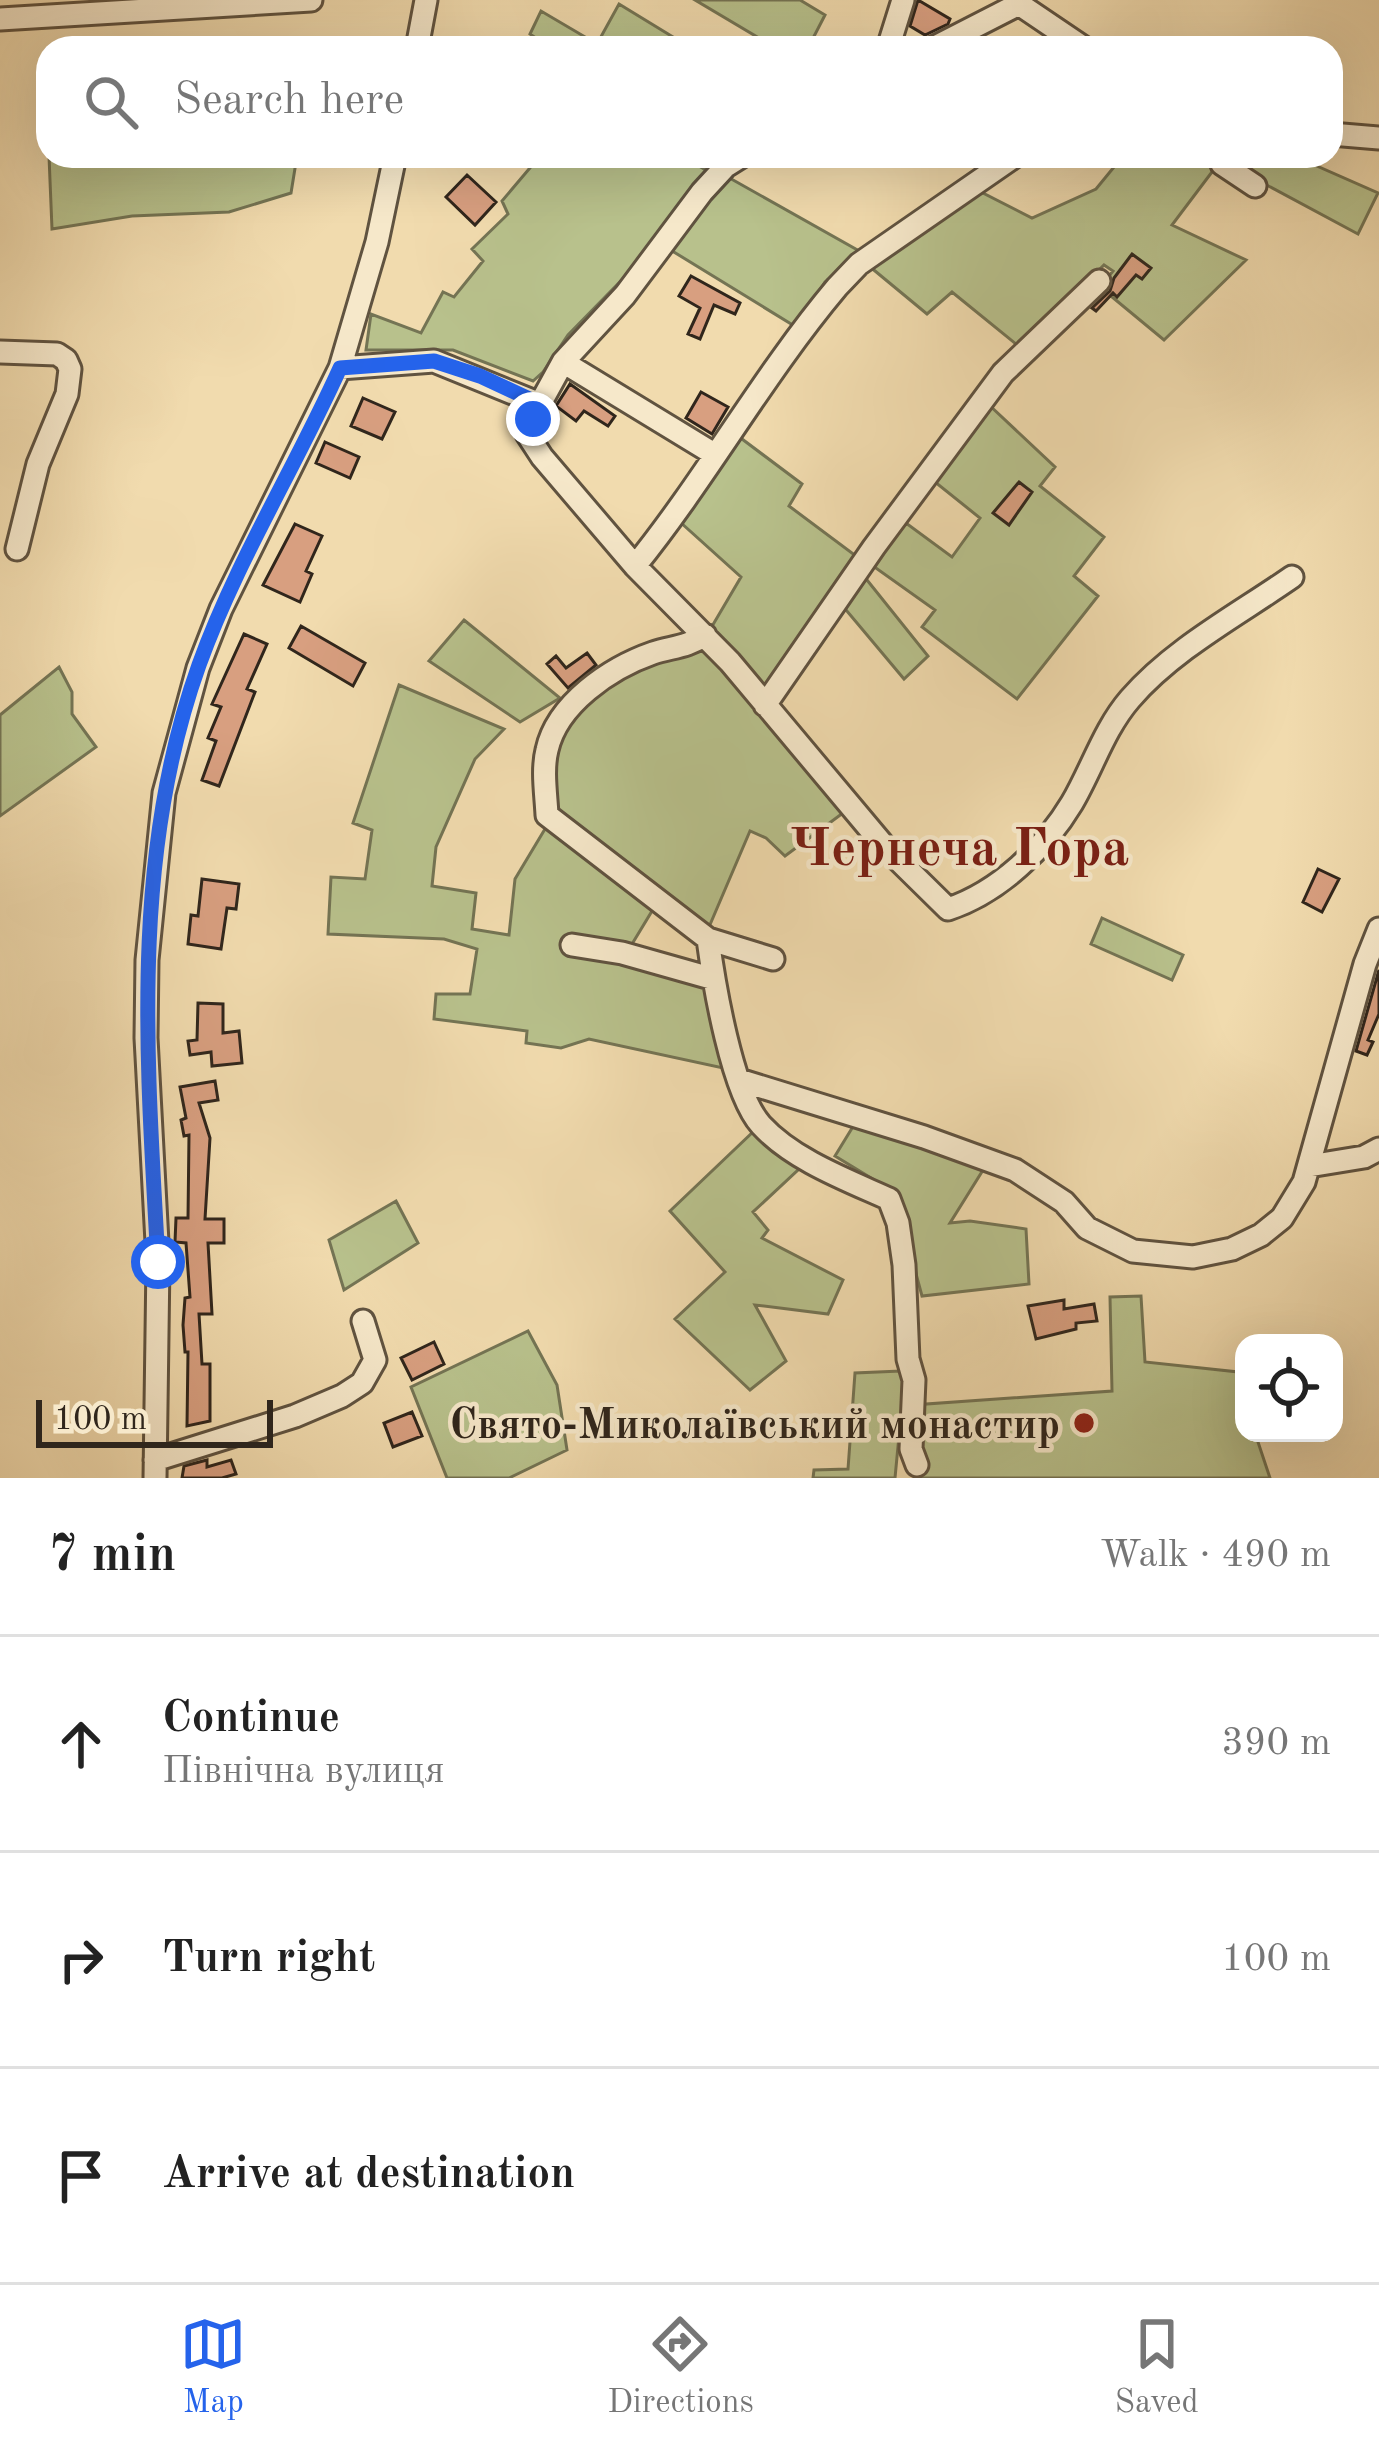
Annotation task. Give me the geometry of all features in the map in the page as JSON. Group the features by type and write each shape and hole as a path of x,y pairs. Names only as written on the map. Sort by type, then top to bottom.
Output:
{"street":[{"path":"0,19 310,0"},
{"path":"418,36 426,0"},
{"path":"892,36 903,0"},
{"path":"957,36 1021,2 1068,36"},
{"path":"1343,135 1379,138"},
{"path":"363,1321 375,1360 362,1383 295,1416 155,1469 158,1262 146,1038 147,960 164,793 198,668 220,610 340,368 377,242 392,168"},
{"path":"729,168 702,192 625,295 563,362 527,434 635,566 705,635 885,847 948,909 998,883 1041,847 1071,805 1131,698 1178,656 1292,577"},
{"path":"635,566 674,518 813,315 859,264 998,168"},
{"path":"1228,168 1255,187"},
{"path":"765,705 886,530 1003,373 1099,281"},
{"path":"0,352 57,354 70,369 67,394 38,464 16,549"},
{"path":"340,368 434,361 540,404"},
{"path":"563,362 714,454"},
{"path":"705,635 620,669 582,695 554,725 545,755 547,815 708,939 773,958"},
{"path":"740,1080 1015,1170 1064,1202 1088,1228 1133,1251 1192,1257 1232,1249 1282,1218 1309,1166 1379,929"},
{"path":"708,939 713,979 746,1104 763,1128 811,1162 889,1199 904,1265 908,1359 914,1379 911,1449 917,1465"},
{"path":"572,945 622,953 713,979"},
{"path":"1309,1166 1364,1157 1379,1149"}],"green space":[{"path":"695,0 800,0 825,15 814,36 756,36"},
{"path":"619,4 671,36 601,36"},
{"path":"541,11 583,36 533,36"},
{"path":"49,168 295,168 291,193 229,212 132,216 52,229"},
{"path":"530,168 702,168 709,172 655,246 568,335 533,381 453,350 366,350 371,314 421,333 443,292 454,297 483,261 472,249 508,214 502,201"},
{"path":"1113,168 1215,168 1172,225 1246,260 1164,340 1100,287 1113,271 1104,265 1021,348 952,292 927,314 869,266 975,189 1032,218 1096,189"},
{"path":"1243,168 1321,168 1378,193 1358,234"},
{"path":"726,176 861,252 825,282 796,327 669,249"},
{"path":"987,403 1055,467 1040,486 1104,537 1074,576 1098,596 1017,699 922,627 935,610 873,566 906,523 952,557 980,518 930,478"},
{"path":"734,433 802,484 789,506 860,559 764,689 711,628 741,577 679,521"},
{"path":"863,575 928,656 904,679 841,604"},
{"path":"464,620 560,698 520,722 429,661"},
{"path":"705,647 847,810 785,856 766,838 750,831 709,927 554,811 550,756 570,715 635,667"},
{"path":"59,667 72,692 72,714 96,747 0,816 0,715"},
{"path":"399,685 504,729 475,759 436,847 432,886 476,893 472,929 509,935 515,879 548,824 655,906 629,949 707,982 729,1065 723,1068 589,1039 561,1048 526,1043 527,1031 434,1019 436,994 470,994 477,949 444,939 328,934 331,877 365,879 372,830 353,823"},
{"path":"1102,918 1183,955 1172,980 1091,944"},
{"path":"857,1120 981,1165 983,1170 950,1223 1026,1229 1029,1284 922,1296 894,1192 835,1156"},
{"path":"754,1131 799,1169 753,1212 768,1230 762,1238 843,1280 828,1314 755,1305 786,1361 750,1390 675,1319 725,1272 670,1211"},
{"path":"396,1201 418,1243 344,1290 329,1240"},
{"name":"Свято-Миколаївський монастир","path":"1141,1296 1145,1362 1235,1372 1235,1442 1258,1442 1270,1478 918,1478 922,1471 913,1405 1112,1391 1110,1297"},
{"path":"528,1331 557,1385 567,1450 509,1478 447,1478 411,1387"},
{"path":"855,1373 905,1373 895,1478 813,1478 814,1470 848,1469"}],"building":[{"path":"918,0 950,19 948,24 925,35 910,26"},
{"path":"467,175 496,202 475,225 446,197"},
{"path":"1132,254 1151,268 1142,279 1136,275 1117,297 1113,293 1096,311 1092,308 1110,291"},
{"path":"691,276 740,303 735,314 714,305 700,339 688,334 700,308 679,296"},
{"path":"570,384 615,416 608,426 584,411 576,421 556,406"},
{"path":"701,392 728,407 712,434 686,418"},
{"path":"363,398 395,412 382,439 351,426"},
{"path":"325,442 359,457 350,478 316,463"},
{"path":"1019,482 1032,492 1009,525 993,513"},
{"path":"295,524 322,536 306,571 312,574 300,602 263,585"},
{"path":"301,626 365,663 353,686 289,648"},
{"path":"244,634 267,644 247,689 255,692 219,786 202,780 216,741 208,738 221,707 212,704"},
{"path":"587,653 596,665 568,688 547,664 556,656 566,668"},
{"path":"1318,869 1339,879 1322,912 1303,902"},
{"path":"202,879 239,884 236,909 227,908 221,949 188,944 191,915 198,916"},
{"path":"1379,970 1379,1014 1367,1055 1356,1051"},
{"path":"198,1003 223,1004 223,1033 239,1031 242,1063 212,1066 211,1052 190,1055 188,1041 197,1040"},
{"path":"215,1081 218,1100 199,1103 210,1138 205,1219 224,1219 224,1243 208,1243 212,1314 199,1314 202,1364 210,1364 210,1421 187,1426 188,1352 183,1325 185,1298 190,1297 186,1243 175,1242 176,1218 188,1218 189,1135 184,1136 180,1087"},
{"path":"1064,1300 1064,1309 1094,1304 1097,1321 1076,1323 1076,1329 1036,1339 1028,1306"},
{"path":"434,1342 444,1364 412,1380 401,1358"},
{"path":"412,1412 422,1436 393,1447 384,1423"},
{"path":"207,1460 207,1467 231,1460 236,1474 182,1478 184,1466"}],"place":[{"name":"Свято-Миколаївський монастир","path":"1084,1423"}],"district":[{"name":"Чернеча Гора","path":"959,846"}],"route":[{"path":"158,1262 146,1038 147,960 158,836 180,728 220,610 340,368 434,361 540,404 533,419"}]}
